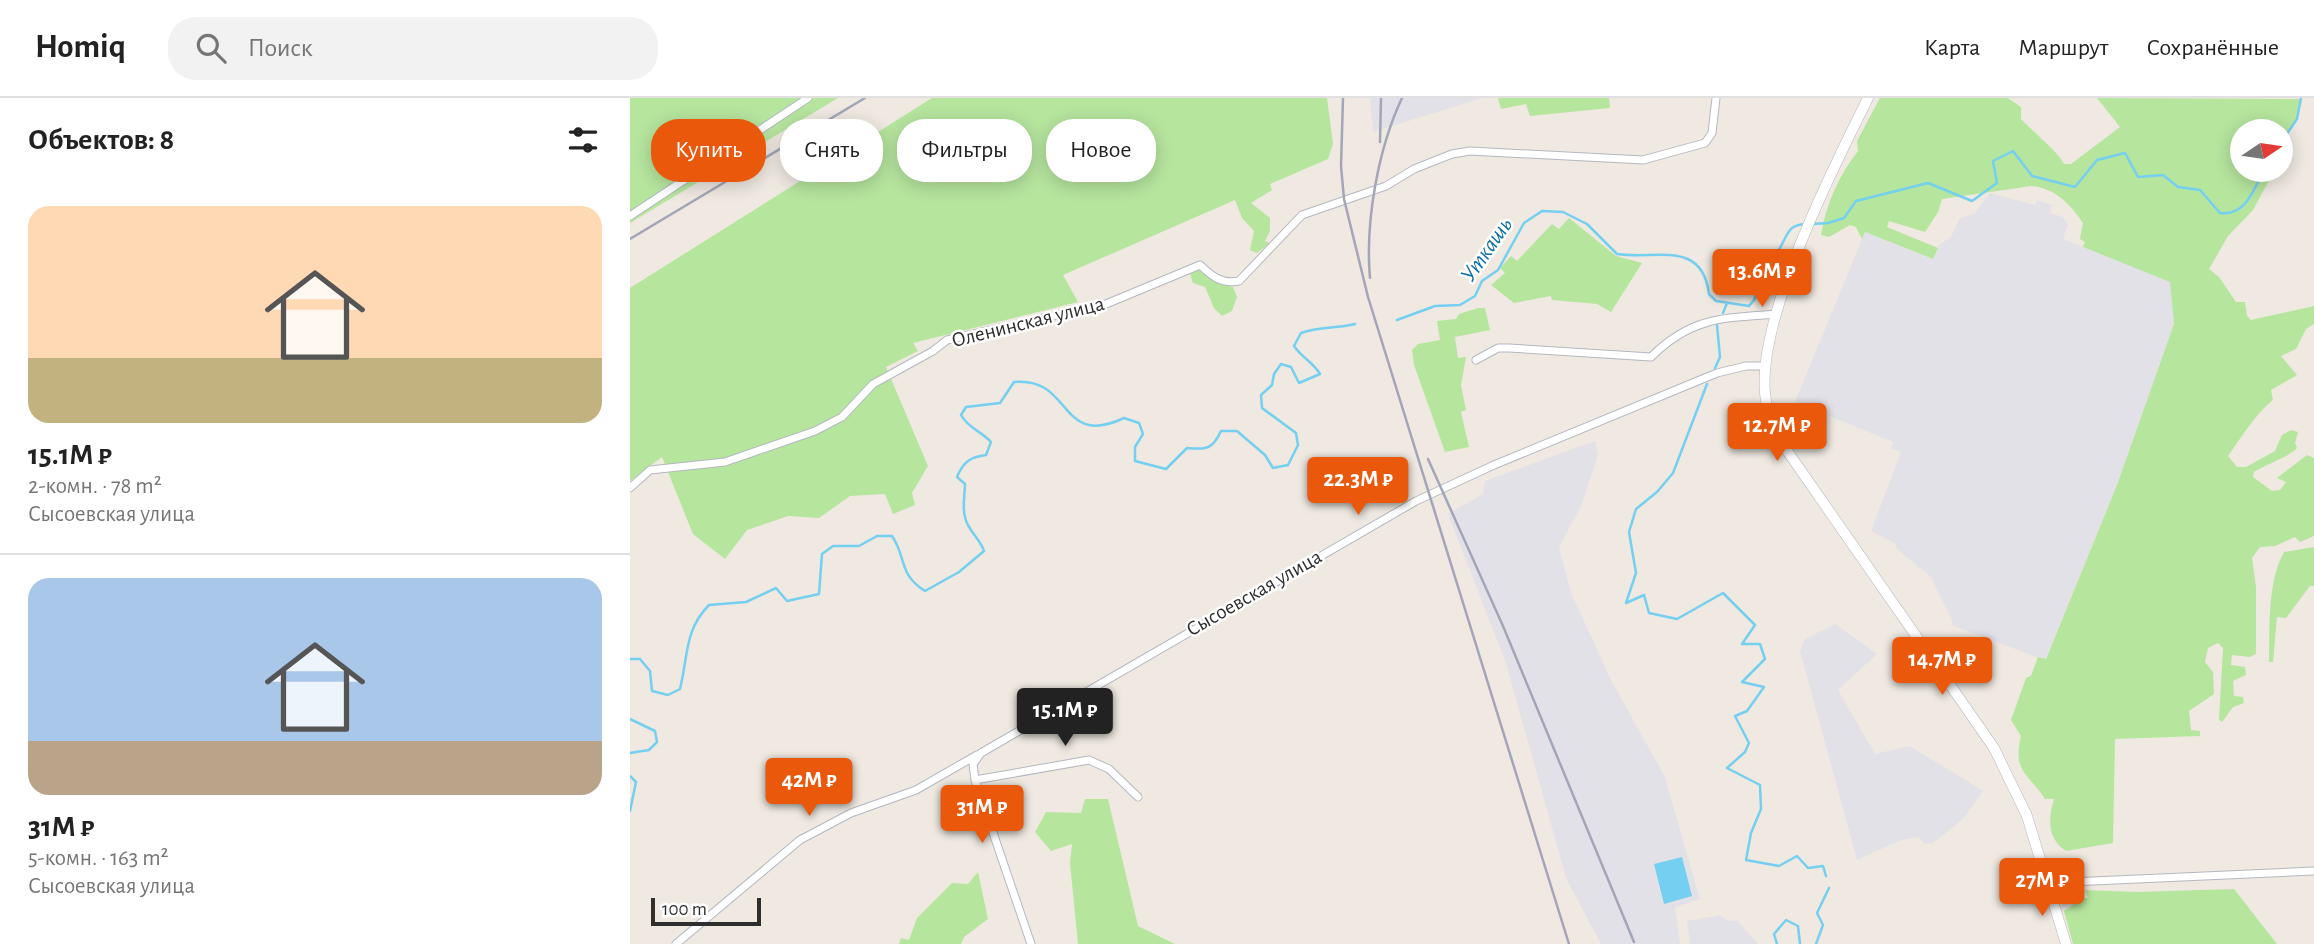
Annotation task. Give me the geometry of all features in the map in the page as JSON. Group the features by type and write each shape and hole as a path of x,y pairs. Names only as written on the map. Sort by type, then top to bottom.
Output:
{"street":[{"path":"630,216 808,98"},
{"name":"Оленинская улица","path":"630,488 640,476 658,468 725,461 815,430 842,417 873,384 933,351 947,340 1106,303 1200,265 1216,279 1228,283 1239,281 1302,215 1386,186 1433,159 1470,151 1643,160 1705,143 1712,133 1716,98"},
{"path":"1868,98 1819,202 1776,314 1765,366 1767,405 1778,435 1994,748 2026,816 2066,944"},
{"path":"1476,360 1498,348 1651,357 1666,342 1695,324 1709,320 1776,314"},
{"name":"Сысоевская улица","path":"676,944 800,840 851,813 916,790 1416,501 1494,464 1717,373 1746,366 1765,366"},
{"path":"981,752 973,764 974,777 1031,944"},
{"path":"952,769 962,768 974,777 1089,760 1109,769 1138,797"},
{"path":"2048,883 2314,870"}],"shaded area":[{"path":"1370,98 1482,98 1373,132"},
{"path":"1990,193 2035,205 2037,200 2052,205 2050,213 2063,217 2068,224 2063,239 2171,282 2174,324 2117,485 2045,660 1951,625 1953,622 1931,577 1897,549 1896,544 1871,531 1901,452 1891,448 1893,442 1795,402 1865,232 1932,259 1940,244 1951,237 1960,218 1974,214"},
{"path":"1595,441 1598,455 1581,506 1559,547 1571,593 1612,682 1665,777 1700,899 1675,907 1680,944 1601,944 1566,878 1506,663 1448,514 1483,494 1485,481"},
{"path":"1835,624 1877,654 1838,690 1875,754 1910,746 1983,791 1963,819 1933,843 1924,844 1919,837 1901,840 1857,860 1800,651 1805,639"},
{"path":"1720,915 1728,921 1737,920 1758,944 1690,944 1687,921"}],"green space":[{"path":"630,98 838,98 803,119 780,119 780,133 766,141 766,119 651,119 651,182 698,182 630,223"},
{"path":"932,98 1327,98 1333,144 1328,159 1270,184 1272,190 1251,203 1270,218 1270,231 1265,241 1270,243 1257,253 1250,250 1254,231 1242,218 1235,200 1063,275 1078,302 913,343 918,351 886,367 928,466 912,493 915,505 893,514 885,494 850,496 819,518 788,516 747,530 725,559 693,534 662,457 630,481 630,288 798,182 883,182 883,129 897,120 897,182 1032,182 1032,119 899,119"},
{"path":"1498,98 1609,98 1610,108 1530,116 1526,104 1501,109"},
{"path":"1880,98 2008,98 2021,107 2021,119 2064,164 2071,164 2120,127 2097,98 2302,99 2293,125 2293,119 2230,119 2230,182 2268,182 2253,210 2228,236 2209,269 2219,277 2236,302 2245,302 2247,316 2251,320 2314,306 2314,324 2306,329 2296,349 2281,356 2297,375 2271,390 2273,400 2255,419 2228,456 2237,467 2246,467 2275,451 2282,435 2291,430 2298,432 2295,443 2297,448 2254,472 2253,477 2272,491 2280,490 2286,482 2277,478 2307,455 2314,458 2314,536 2300,542 2295,537 2275,546 2260,547 2252,558 2256,587 2256,654 2250,657 2232,655 2231,665 2245,667 2246,675 2233,681 2234,696 2243,697 2244,703 2233,707 2222,722 2219,720 2223,648 2218,643 2208,648 2205,662 2213,672 2214,694 2189,711 2191,730 2200,731 2200,736 2115,739 2113,843 2066,851 2055,840 2051,828 2054,799 2045,799 2020,765 2021,736 2011,720 2026,678 2031,676 2038,657 2046,659 2117,485 2174,324 2170,282 2083,247 2085,242 2080,239 2083,223 2073,209 2055,194 2040,187 1942,199 1938,212 1925,232 1889,221 1887,227 1938,248 1933,259 1865,232 1862,239 1856,227 1850,225 1829,237 1821,235 1834,190 1858,151 1857,141"},
{"path":"1569,218 1616,256 1642,263 1611,312 1597,304 1552,300 1551,296 1514,303 1491,285 1505,273 1500,268 1511,256 1517,261 1552,224 1559,229"},
{"path":"1199,270 1223,285 1233,287 1237,297 1232,311 1222,316 1214,308 1205,287 1193,283 1190,274"},
{"path":"1485,308 1490,330 1455,337 1458,358 1466,357 1461,385 1466,410 1461,412 1469,447 1445,452 1414,365 1412,350 1418,344 1440,340 1437,321 1456,319 1459,314"},
{"path":"2314,547 2314,586 2310,586 2286,618 2277,617 2273,662 2269,662 2270,606 2279,564 2284,552"},
{"path":"1085,799 1108,799 1138,926 1175,944 1078,944 1070,863 1072,844 1051,851 1035,832 1046,812 1081,813"},
{"path":"978,872 988,919 964,937 961,944 899,944 901,938 909,940 917,918 952,883 968,884"},
{"path":"2234,889 2277,944 2073,944 2064,911 2083,898 2088,898 2085,890 2137,892"}],"water":[{"path":"1682,857 1692,896 1664,904 1654,864"}],"waterway":[{"name":"Уткашь","path":"2293,125 2297,119 2301,98"},
{"name":"Уткашь","path":"1813,224 1844,218 1856,201 1928,183 1972,201 1997,183 1993,161 2013,151 2032,176 2075,187 2097,160 2125,153 2138,177 2163,175 2178,187 2200,190 2220,213 2229,213 2243,206 2258,182"},
{"name":"Уткашь","path":"1397,320 1435,306 1460,305 1475,296 1482,281 1498,270 1524,223 1542,211 1563,212 1587,224 1617,254 1661,255 1687,259 1697,265 1705,277 1709,294 1716,301 1749,306 1758,292 1766,265 1789,231 1801,224 1807,224"},
{"path":"1723,313 1727,303"},
{"name":"Уткашь","path":"630,659 640,659 650,671 652,691 668,695 680,689 691,634 709,605 746,602 776,588 787,601 819,594 822,554 833,546 859,546 877,536 892,536 907,572 916,585 925,591 959,572 984,551 966,522 965,484 957,477 968,461 986,455 991,442 961,415 966,407 1000,403 1014,382 1033,383 1047,389 1076,419 1087,425 1103,425 1124,418 1139,423 1143,434 1135,447 1135,461 1166,469 1187,448 1208,447 1215,442 1221,431 1237,431 1265,455 1273,468 1288,465 1298,445 1296,433 1262,408 1261,395 1272,385 1274,374 1281,364 1291,367 1299,383 1320,374 1294,346 1301,333 1355,324"},
{"path":"1715,368 1720,357 1717,325"},
{"path":"1707,384 1673,473 1657,492 1636,509 1629,532 1636,573 1626,603 1644,595 1649,613 1677,619 1723,593 1755,625 1742,644 1760,644 1765,659 1742,682 1764,687 1747,711 1735,716 1749,743 1745,752 1727,768 1760,785 1761,809 1751,833 1746,860 1779,866 1797,856 1808,868 1823,866 1826,876"},
{"name":"Уткашь","path":"630,719 655,731 657,742 649,750 630,753"},
{"name":"Уткашь","path":"630,776 636,782 630,811"},
{"path":"1816,944 1823,925 1817,913 1829,888"},
{"path":"1777,944 1774,934 1786,920 1798,926 1800,944"}],"railway":[{"path":"630,239 865,98"},
{"path":"1343,98 1341,166 1344,199 1368,297 1569,944"},
{"path":"1380,142 1381,98"},
{"path":"1370,278 1370,233 1375,186 1386,140 1402,98"},
{"path":"1428,459 1503,626 1634,942"}]}
